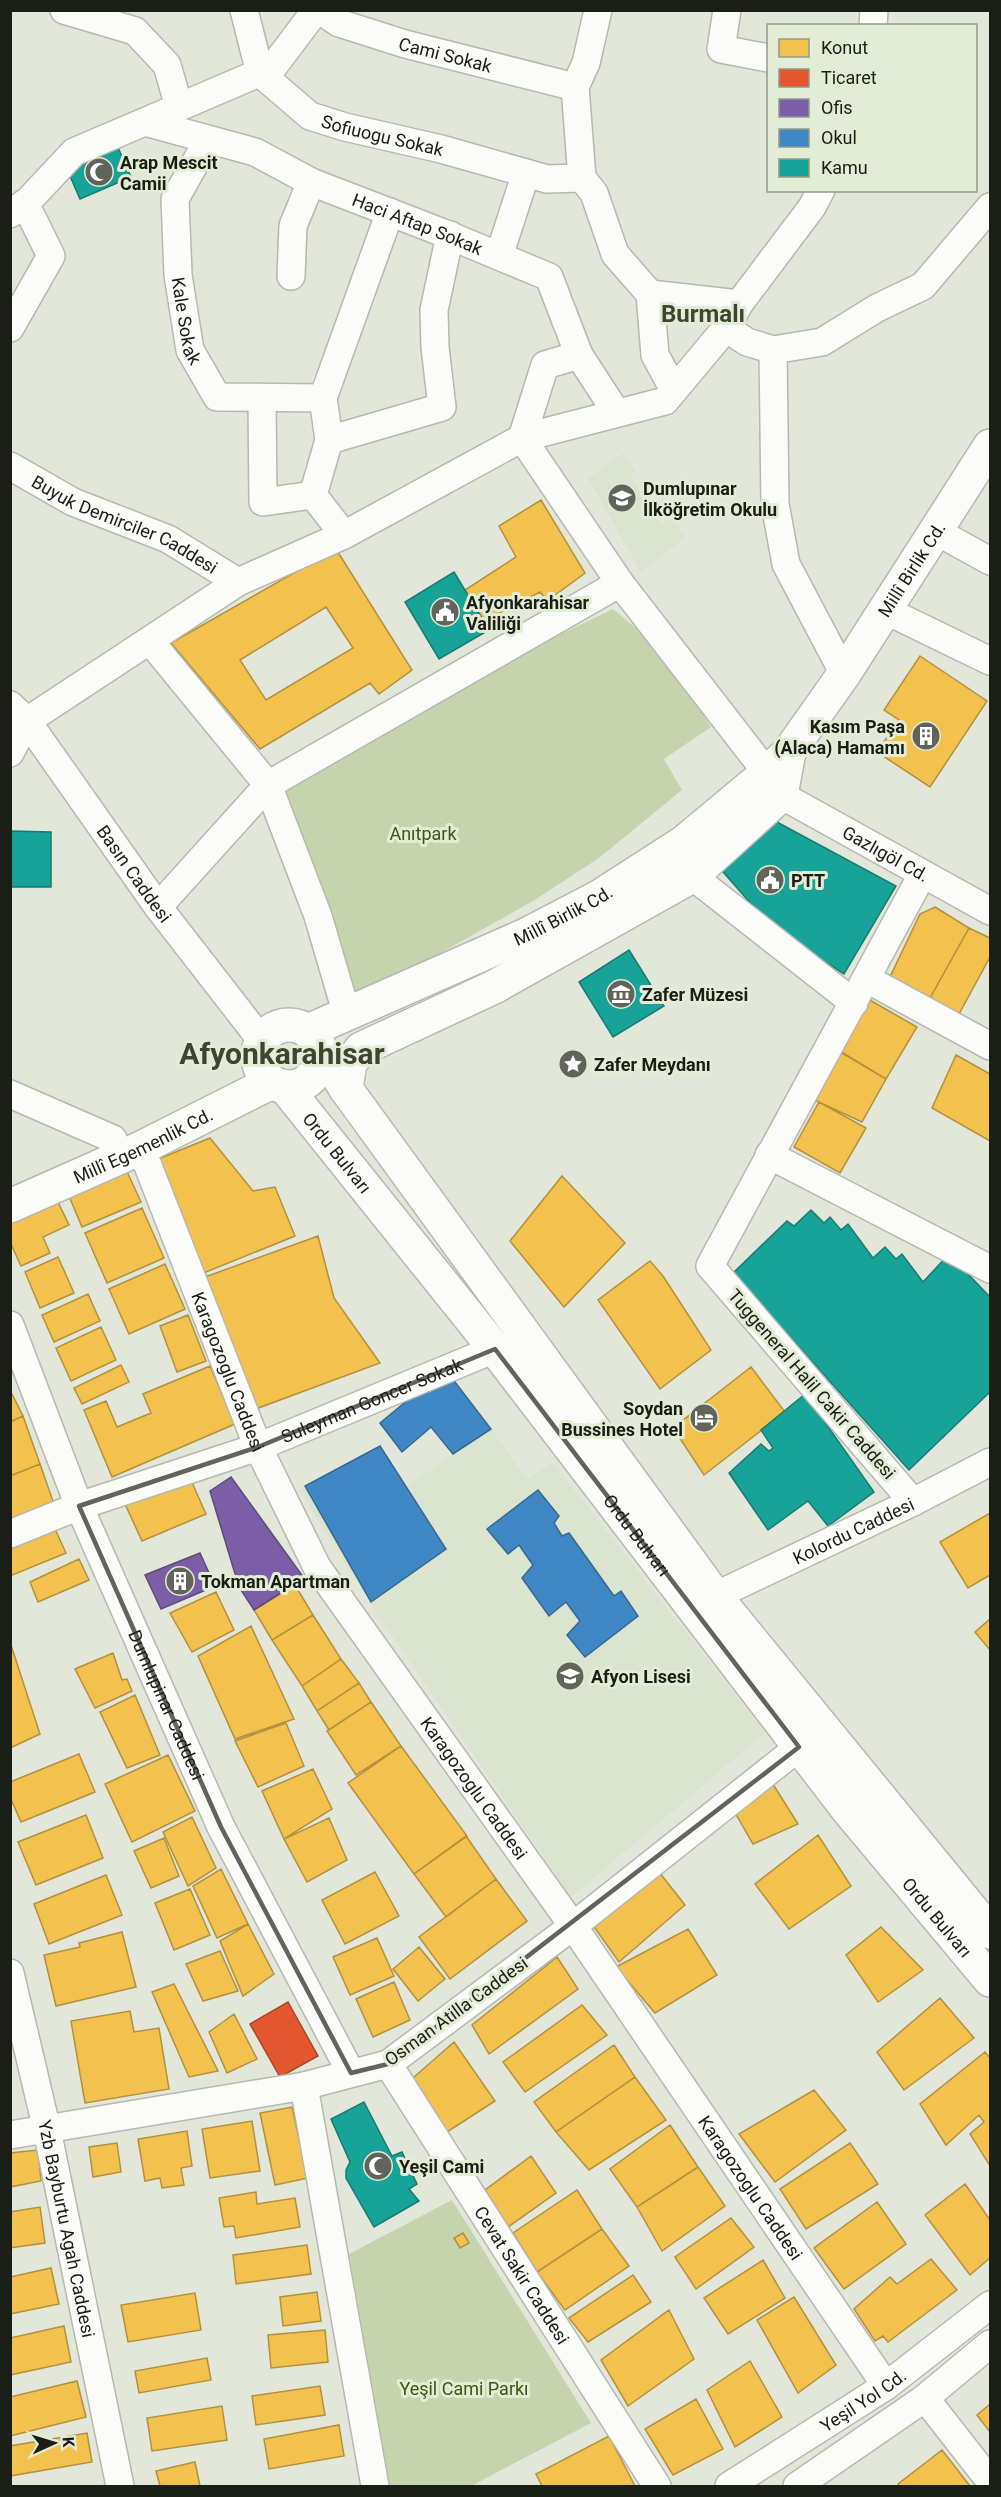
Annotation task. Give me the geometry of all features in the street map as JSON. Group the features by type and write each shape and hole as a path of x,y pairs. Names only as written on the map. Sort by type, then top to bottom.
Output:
{"main road":[{"name":"Millî Birlik Cd.","path":"346,1089 350,1063 361,1048 494,987 692,876 779,773 990,446"},
{"name":"Millî Birlik Cd.","path":"313,1038 347,1015 528,934 599,897 683,843 779,773"},
{"path":"288,1025 313,1038 319,1066 306,1083 270,1069 278,1027 288,1025"},
{"name":"Ordu Bulvarı","path":"313,1038 346,1089 715,1596 990,1932"},
{"name":"Millî Egemenlik Cd.","path":"10,1206 270,1069"},
{"name":"Ordu Bulvarı","path":"270,1069 495,1349 848,1810 990,1980"},
{"name":"Millî Egemenlik Cd.","path":"10,1189 127,1143"}],"street":[{"path":"64,10 135,31 167,65 179,107"},
{"path":"244,10 260,73"},
{"path":"10,328 51,256 18,208 74,152 273,67 318,10"},
{"name":"Cami Sokak","path":"318,10 339,23 405,44 575,87"},
{"path":"598,10 586,63 575,87 582,178 594,193 615,254 650,294 655,355 674,390"},
{"path":"727,10 721,49 767,58"},
{"name":"Sofiuogu Sokak","path":"260,73 310,116 547,179 582,178"},
{"name":"Haci Aftap Sokak","path":"145,122 255,152 311,182 450,235 549,277 579,355 616,412"},
{"name":"Kale Sokak","path":"208,140 175,199 178,275 190,350 217,397 323,398"},
{"path":"499,256 526,173"},
{"path":"291,276 293,226 311,182"},
{"path":"10,753 19,713 150,641 238,582 344,535 522,438 665,401 726,328 739,304 812,207 820,192"},
{"path":"726,328 747,342 774,350 822,342 877,308 923,286 990,207"},
{"path":"314,495 329,440 323,398 390,212"},
{"path":"329,440 442,407 435,347 434,310 450,235"},
{"path":"650,294 739,304"},
{"path":"774,350 775,504 786,564 844,674"},
{"path":"522,438 545,365 579,355"},
{"path":"262,398 263,502 314,495"},
{"path":"522,438 620,583 779,773"},
{"name":"Buyuk Demirciler Caddesi","path":"13,473 73,502 168,539 238,582"},
{"path":"314,495 344,535"},
{"path":"934,530 990,561"},
{"path":"158,907 268,785 620,583"},
{"path":"885,610 990,661"},
{"path":"150,641 268,785 318,916 347,1015"},
{"name":"Basın Caddesi","path":"19,713 158,907 270,1069"},
{"name":"Gazlıgöl Cd.","path":"779,773 922,875 990,911"},
{"path":"922,875 769,1155 990,1269"},
{"path":"692,876 854,1003"},
{"path":"867,979 990,1046"},
{"path":"10,1094 127,1143"},
{"name":"Karagozoglu Caddesi","path":"127,1143 258,1447 317,1567 573,1926 886,2386"},
{"name":"Tuggeneral Halil Cakir Caddesi","path":"769,1155 710,1266 913,1502"},
{"name":"Dumlupinar Caddesi","path":"10,1325 79,1506 221,1827 351,2073"},
{"name":"Suleyrnan Goncer Sokak","path":"10,1534 79,1506 258,1447 495,1349"},
{"name":"Kolordu Caddesi","path":"715,1596 990,1464"},
{"name":"Osman Atilla Caddesi","path":"10,2135 304,2086 388,2064 573,1926 800,1747"},
{"name":"Yzb Bayburtu Agah Caddesi","path":"10,1973 47,2130 120,2487"},
{"name":"Cevat Sakir Caddesi","path":"388,2064 657,2487"},
{"path":"304,2086 375,2487"},
{"name":"Yeşil Yol Cd.","path":"729,2487 886,2386 990,2305"},
{"name":"Yeşil Yol Cd.","path":"797,2487 925,2398 990,2344"},
{"path":"925,2398 990,2481"}],"highlighted area":[{"path":"495,1349 799,1747 388,2064 351,2073 221,1827 79,1506 258,1447"}],"shaded area":[{"name":"Dumlupınar İlköğretim Okulu","path":"624,453 636,472 630,476 661,524 672,518 685,537 641,572 588,478"},
{"name":"Afyon Lisesi","path":"491,1429 527,1479 553,1463 765,1733 571,1897 380,1618 299,1490 380,1446 406,1487"}],"green space":[{"name":"Anıtpark","path":"613,609 660,648 711,727 664,759 682,790 599,858 533,901 369,993 357,995 342,964 279,787 542,643"},
{"name":"Yeşil Cami Parkı","path":"452,2200 591,2423 471,2486 390,2486 349,2254"}],"building: Konut":[{"path":"541,500 585,573 547,601 540,592 484,621 465,590 516,557 499,526"},
{"path":"336,549 412,670 379,694 370,683 260,749 171,643","holes":["326,607 353,648 266,700 240,660"]},
{"name":"Kasım Paşa (Alaca) Hamamı","path":"920,656 987,701 930,787 877,752 899,720 884,710"},
{"path":"935,907 969,928 929,1000 889,979 920,914"},
{"path":"969,928 990,938 990,957 959,1014 929,1000"},
{"path":"868,999 917,1027 886,1079 838,1050"},
{"path":"837,1050 886,1079 862,1122 812,1099"},
{"path":"956,1055 990,1074 990,1141 932,1108"},
{"path":"819,1102 866,1128 840,1173 794,1147"},
{"path":"210,1138 253,1191 275,1187 295,1236 201,1274 156,1160"},
{"path":"124,1165 141,1202 82,1227 66,1189"},
{"path":"562,1176 625,1243 564,1307 510,1241"},
{"path":"56,1198 69,1225 43,1237 50,1253 21,1266 10,1242 10,1219"},
{"path":"142,1208 164,1258 107,1283 85,1233"},
{"path":"318,1236 334,1298 380,1363 253,1410 205,1277"},
{"path":"58,1257 74,1293 40,1308 25,1272"},
{"path":"650,1261 663,1276 711,1350 660,1389 598,1300"},
{"path":"165,1264 185,1309 129,1334 109,1289"},
{"path":"88,1294 100,1321 54,1342 42,1315"},
{"path":"188,1315 206,1361 177,1372 160,1326"},
{"path":"101,1327 116,1360 71,1381 56,1348"},
{"path":"121,1365 129,1382 82,1404 74,1388"},
{"path":"210,1366 235,1424 112,1477 84,1410 106,1401 117,1427 151,1413 143,1394"},
{"path":"751,1367 785,1412 704,1475 673,1428"},
{"path":"10,1390 23,1416 10,1422"},
{"path":"23,1416 40,1464 10,1476 10,1422"},
{"path":"40,1464 55,1507 10,1528 10,1476"},
{"path":"190,1478 206,1514 142,1541 125,1504"},
{"path":"990,1513 990,1575 968,1588 940,1542"},
{"path":"55,1529 66,1553 10,1576 10,1545"},
{"path":"79,1559 89,1580 38,1602 30,1582"},
{"path":"295,1585 313,1615 272,1640 254,1610"},
{"path":"216,1592 234,1630 192,1652 170,1613"},
{"path":"313,1615 341,1659 302,1686 272,1640"},
{"path":"990,1619 990,1650 975,1632"},
{"path":"251,1626 294,1719 235,1739 198,1656"},
{"path":"10,1646 40,1734 10,1748"},
{"path":"113,1653 122,1680 127,1679 132,1691 95,1708 75,1669"},
{"path":"341,1659 359,1683 317,1711 302,1686"},
{"path":"359,1683 371,1702 329,1730 317,1711"},
{"path":"135,1695 160,1755 127,1768 100,1712"},
{"path":"371,1702 401,1746 356,1775 327,1731"},
{"path":"286,1723 304,1766 258,1787 235,1741"},
{"path":"401,1746 467,1836 414,1874 348,1783"},
{"path":"79,1754 95,1792 21,1822 10,1797 10,1782"},
{"path":"168,1755 195,1811 132,1842 105,1784"},
{"path":"313,1769 332,1809 284,1839 262,1791"},
{"path":"771,1781 798,1824 753,1844 734,1811"},
{"path":"86,1815 103,1858 36,1885 18,1842"},
{"path":"192,1817 216,1868 188,1886 163,1832"},
{"path":"329,1818 347,1860 307,1882 284,1839"},
{"path":"818,1835 851,1886 789,1929 755,1884"},
{"path":"466,1836 496,1879 446,1917 414,1874"},
{"path":"164,1838 179,1876 151,1888 134,1851"},
{"path":"221,1869 248,1924 217,1938 193,1886"},
{"path":"375,1872 399,1916 345,1944 322,1900"},
{"path":"659,1872 685,1905 619,1962 592,1924"},
{"path":"106,1875 122,1915 49,1944 34,1904"},
{"path":"496,1879 527,1921 450,1979 419,1937"},
{"path":"190,1889 210,1935 174,1950 155,1903"},
{"path":"248,1924 274,1974 243,1996 220,1941"},
{"path":"881,1927 923,1970 878,2002 846,1955"},
{"path":"688,1929 717,1975 655,2013 616,1967"},
{"path":"122,1932 136,1987 56,2006 44,1955 80,1947 79,1943"},
{"path":"377,1938 394,1976 350,1995 333,1957"},
{"path":"419,1947 445,1979 418,2001 393,1969"},
{"path":"220,1951 238,1991 203,2001 186,1964"},
{"path":"557,1957 578,1989 489,2054 472,2025"},
{"path":"394,1982 410,2020 373,2037 356,1999"},
{"path":"174,1984 218,2071 189,2077 152,1992"},
{"path":"940,1998 974,2038 904,2090 877,2052"},
{"path":"582,2005 607,2035 525,2092 503,2062"},
{"path":"130,2011 134,2032 159,2028 169,2089 85,2103 71,2021"},
{"path":"234,2014 257,2059 227,2073 209,2032"},
{"path":"454,2042 495,2101 444,2134 406,2084"},
{"path":"614,2045 635,2077 556,2132 534,2102"},
{"path":"985,2052 990,2058 990,2166 970,2134 984,2122 979,2115 946,2145 920,2104"},
{"path":"635,2077 666,2120 589,2170 556,2132"},
{"path":"814,2090 846,2130 775,2182 739,2134"},
{"path":"292,2107 308,2178 275,2185 260,2113"},
{"path":"252,2121 260,2171 210,2178 202,2129"},
{"path":"670,2125 698,2167 637,2207 610,2169"},
{"path":"187,2131 192,2166 181,2168 184,2185 162,2188 160,2178 145,2181 138,2139"},
{"path":"117,2143 121,2172 93,2177 89,2147"},
{"path":"850,2143 878,2184 806,2229 780,2189"},
{"path":"38,2150 41,2181 10,2187 10,2153"},
{"path":"531,2156 556,2193 508,2227 485,2190"},
{"path":"698,2167 725,2206 662,2251 637,2207"},
{"path":"965,2184 990,2220 990,2258 970,2275 925,2215"},
{"path":"577,2190 602,2229 537,2272 513,2233"},
{"path":"256,2192 257,2204 295,2198 300,2227 236,2238 234,2226 224,2227 219,2198"},
{"path":"877,2202 906,2244 844,2289 814,2248"},
{"path":"40,2207 45,2243 10,2248 10,2212"},
{"path":"731,2218 754,2247 696,2289 675,2257"},
{"path":"602,2229 629,2266 565,2310 537,2272"},
{"path":"463,2233 469,2243 460,2248 454,2238"},
{"path":"307,2245 311,2274 236,2284 233,2255"},
{"path":"931,2259 957,2290 888,2342 883,2336 875,2341 854,2309 890,2277 897,2284"},
{"path":"763,2260 785,2298 728,2334 704,2298"},
{"path":"51,2268 59,2304 10,2314 10,2277"},
{"path":"633,2275 651,2302 588,2342 569,2318"},
{"path":"317,2292 321,2321 283,2326 280,2297"},
{"path":"195,2293 201,2330 128,2342 121,2305"},
{"path":"794,2297 836,2365 798,2393 757,2320"},
{"path":"669,2310 694,2359 628,2406 601,2360"},
{"path":"64,2326 71,2362 10,2375 10,2338"},
{"path":"325,2330 328,2362 271,2368 268,2335"},
{"path":"207,2358 211,2380 139,2393 135,2371"},
{"path":"750,2361 782,2417 735,2447 707,2390"},
{"path":"77,2381 86,2417 10,2436 10,2397"},
{"path":"320,2386 325,2415 256,2425 252,2396"},
{"path":"696,2399 723,2449 673,2475 645,2429"},
{"path":"990,2404 990,2432 977,2415"},
{"path":"222,2406 227,2440 152,2451 147,2418"},
{"path":"339,2425 344,2456 269,2469 264,2439"},
{"path":"87,2433 92,2462 10,2476 10,2446"},
{"path":"609,2436 635,2486 542,2486 536,2474"},
{"path":"942,2450 970,2486 899,2486 898,2484"},
{"path":"195,2462 200,2486 160,2486 156,2471"}],"building: Ticaret":[{"path":"288,2002 318,2056 280,2077 250,2024"}],"building: Ofis":[{"path":"231,1477 304,1578 254,1610 239,1587 210,1491"},
{"name":"Tokman Apartman","path":"200,1553 215,1586 161,1609 145,1575"}],"building: Okul":[{"path":"445,1369 491,1429 453,1454 431,1427 402,1452 380,1423"},
{"path":"380,1446 446,1549 371,1602 305,1486"},
{"path":"538,1490 559,1516 554,1523 562,1536 569,1533 614,1596 621,1591 638,1616 585,1657 567,1635 580,1621 566,1602 549,1616 522,1578 533,1565 519,1545 508,1554 487,1529"}],"building: Kamu":[{"name":"Arap Mescit Camii","path":"117,145 131,177 80,199 66,167"},
{"name":"Afyonkarahisar Valiliği","path":"454,572 489,630 439,659 405,602"},
{"path":"775,821 896,886 844,974 774,930 717,865"},
{"path":"10,831 51,832 51,887 10,887"},
{"name":"Zafer Müzesi","path":"629,950 664,1006 613,1037 579,982"},
{"path":"811,1210 824,1223 830,1217 841,1230 848,1224 873,1258 885,1247 896,1259 902,1254 923,1282 949,1254 990,1297 990,1392 909,1470 733,1273 787,1221 794,1226"},
{"path":"805,1394 874,1492 828,1526 808,1501 768,1530 729,1473 761,1444 769,1451 773,1448 761,1430"},
{"name":"Yeşil Cami","path":"364,2102 392,2156 402,2152 417,2184 409,2189 419,2201 374,2227 346,2178 346,2170 350,2162 331,2119"}],"place":[{"name":"Arap Mescit Camii","path":"99,172"},
{"name":"Dumlupınar İlköğretim Okulu","path":"622,498"},
{"name":"Afyonkarahisar Valiliği","path":"445,612"},
{"name":"Kasım Paşa (Alaca) Hamamı","path":"926,736"},
{"name":"PTT","path":"770,880"},
{"name":"Zafer Müzesi","path":"621,994"},
{"name":"Zafer Meydanı","path":"573,1064"},
{"name":"Soydan Bussines Hotel","path":"704,1418"},
{"name":"Tokman Apartman","path":"180,1581"},
{"name":"Afyon Lisesi","path":"570,1676"},
{"name":"Yeşil Cami","path":"378,2166"}],"district":[{"name":"Burmalı","path":"703,314"},
{"name":"Afyonkarahisar","path":"282,1053"}]}
